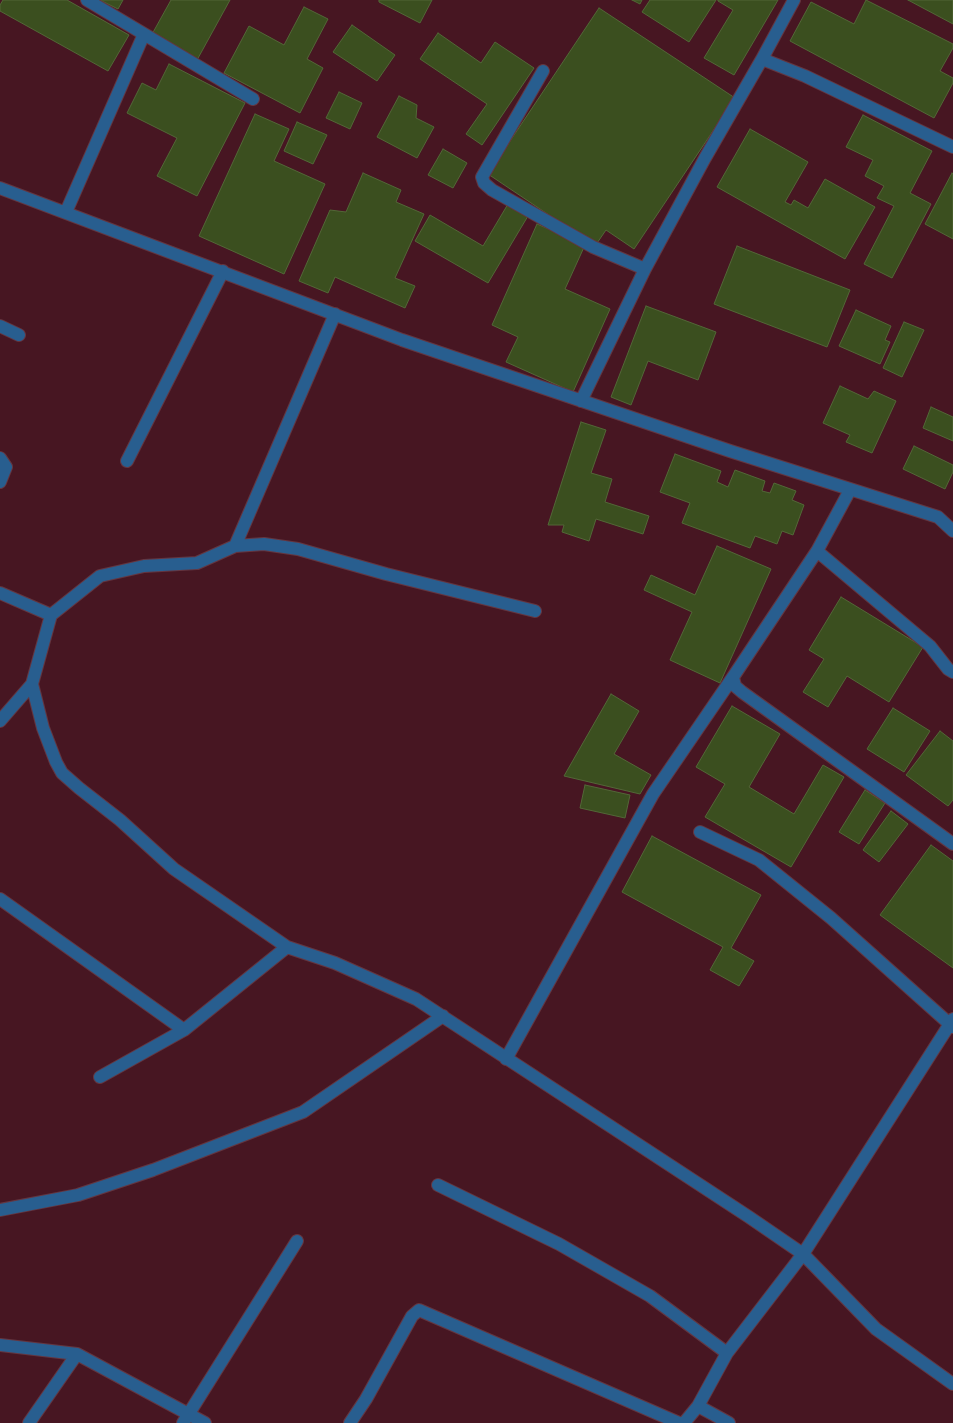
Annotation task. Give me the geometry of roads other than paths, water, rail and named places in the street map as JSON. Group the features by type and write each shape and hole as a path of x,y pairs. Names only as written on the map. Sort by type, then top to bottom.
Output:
{"street":[{"path":"87,0 253,99"},
{"path":"581,401 645,269 705,158 794,0"},
{"path":"66,212 144,34"},
{"path":"762,59 805,76 953,147"},
{"path":"543,71 482,177 484,183 492,190 593,247 645,269"},
{"path":"0,188 223,271 402,340 730,452 938,517 953,530"},
{"path":"127,461 223,271"},
{"path":"235,546 334,314"},
{"path":"0,326 19,335"},
{"path":"0,458 6,467 0,482"},
{"path":"506,1059 653,794 817,551 850,490"},
{"path":"0,721 32,684 51,615 100,576 144,566 197,562 235,546 264,544 298,549 386,574 535,611"},
{"path":"817,551 930,646 948,669 953,672"},
{"path":"0,593 51,615"},
{"path":"733,677 735,686 742,692 953,844"},
{"path":"32,684 50,750 62,773 120,820 174,869 287,947 335,964 416,999 506,1059 625,1135 803,1254 876,1329 953,1384"},
{"path":"684,1423 698,1406 727,1353 803,1254 952,1023 831,918 759,860 700,832"},
{"path":"0,899 184,1030"},
{"path":"100,1077 184,1030 287,947"},
{"path":"0,1210 78,1195 153,1170 303,1112 443,1016"},
{"path":"438,1185 559,1244 650,1296 727,1353"},
{"path":"186,1418 297,1241"},
{"path":"350,1423 366,1399 412,1316 419,1310 680,1423"},
{"path":"0,1345 76,1354 186,1418 205,1423"},
{"path":"29,1423 76,1354"},
{"path":"698,1406 729,1423"}]}
